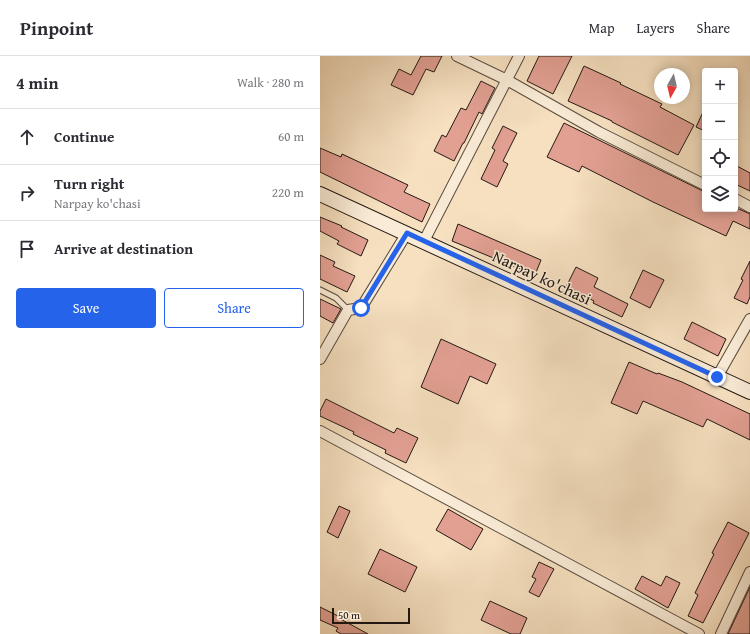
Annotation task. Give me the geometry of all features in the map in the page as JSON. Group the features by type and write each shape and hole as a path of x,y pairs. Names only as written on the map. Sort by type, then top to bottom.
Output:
{"main road":[{"name":"Narpay ko'chasi","path":"320,194 750,392"}],"street":[{"path":"457,56 507,80 599,132 702,184"},
{"path":"424,241 518,56"},
{"path":"738,201 750,207"},
{"path":"320,359 348,310 361,308 407,233"},
{"path":"717,377 750,319"},
{"path":"320,431 699,634"},
{"path":"721,634 750,572"}],"lane":[{"path":"320,290 336,298 348,310"}],"building":[{"path":"421,56 442,56 434,72 426,69 413,95 391,85 399,69 411,75"},
{"path":"539,56 572,56 553,94 527,81"},
{"path":"584,66 654,100 654,104 662,104 660,107 694,125 678,155 612,121 568,101"},
{"path":"481,81 495,88 482,114 479,112 454,161 434,151 442,135 446,137 461,108 466,110"},
{"path":"702,114 702,130 696,127"},
{"path":"564,123 702,191 702,212 738,212 739,209 750,214 750,229 733,221 726,236 653,202 582,166 579,172 547,157"},
{"path":"503,126 517,133 503,161 508,164 497,187 481,179 495,150 492,148"},
{"path":"320,148 341,157 342,154 408,185 404,192 430,204 422,222 320,172"},
{"path":"738,167 750,173 750,191 738,185"},
{"path":"320,217 342,226 341,227 368,240 361,256 337,244 339,241 320,231"},
{"path":"458,224 541,260 535,275 452,241"},
{"path":"320,255 335,262 333,266 355,276 347,292 320,279"},
{"path":"750,261 750,297 747,304 734,298"},
{"path":"576,267 598,278 594,287 628,304 622,317 593,303 594,301 566,287"},
{"path":"643,270 664,280 650,308 630,298"},
{"path":"320,299 341,309 333,323 320,316"},
{"path":"692,322 726,339 718,356 684,339"},
{"path":"441,339 496,364 487,384 470,376 458,404 421,387"},
{"path":"629,362 657,374 658,373 682,382 750,414 750,440 707,419 703,427 643,401 637,414 611,403"},
{"path":"326,399 394,433 397,428 418,438 406,463 385,453 386,450 353,434 354,432 320,416 320,411"},
{"path":"339,506 350,511 338,538 327,532"},
{"path":"448,509 483,529 471,550 436,530"},
{"path":"728,522 749,533 703,623 688,616 698,595 695,593 714,554 712,553"},
{"path":"380,549 417,567 405,592 368,574"},
{"path":"539,562 554,569 539,597 529,592 536,579 532,577"},
{"path":"642,576 661,586 666,576 680,583 668,608 635,589"},
{"path":"750,587 750,634 728,634"},
{"path":"490,601 527,618 520,634 511,634 481,620"},
{"path":"320,607 368,634 341,634 336,631 338,628 320,620"}],"route":[{"path":"361,308 407,233 717,377"}]}
